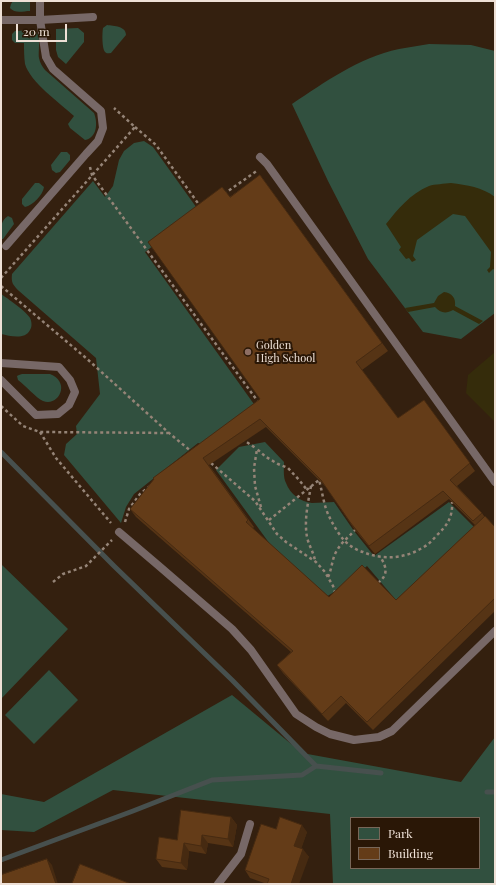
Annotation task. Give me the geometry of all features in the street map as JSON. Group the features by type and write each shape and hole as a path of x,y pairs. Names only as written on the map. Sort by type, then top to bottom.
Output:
{"lane":[{"path":"6,246 98,141 103,128 100,111 53,69 46,56 40,20 40,1"},
{"path":"1,20 40,20 93,17"},
{"path":"260,157 267,164 495,482"},
{"path":"1,363 58,367 70,380 75,392 69,405 58,414 36,415 1,380"},
{"path":"119,532 232,629 251,650 296,714 316,727 330,734 343,738 354,740 379,737 392,731 495,631"},
{"path":"218,884 241,854 250,824"}],"path":[{"path":"135,127 156,145 203,209"},
{"path":"86,154 92,175 260,405"},
{"path":"221,197 267,164"},
{"path":"1,286 86,358 168,433 191,452 197,455"},
{"path":"1,406 23,426 40,432 168,433"},
{"path":"40,432 56,458 119,532"},
{"path":"247,434 241,438 266,457 288,468 307,490"},
{"path":"257,449 254,468 255,486 263,511"},
{"path":"209,461 255,501 278,534 286,542 316,562 328,577 336,596"},
{"path":"268,520 319,480 328,515 344,540 357,550 370,555 380,558 395,558 424,548 450,520 452,502"},
{"path":"53,582 63,574 86,566 119,532 125,522 129,509 140,494 151,485"},
{"path":"312,486 306,525 307,536 316,562"},
{"path":"328,577 335,553 344,540 356,530"},
{"path":"378,583 383,579 386,570 385,564 380,558"}],"green space":[{"path":"13,1 30,1 30,11 17,12 12,10 10,8"},
{"path":"107,25 122,28 126,35 111,53 105,52 102,37 103,28"},
{"path":"78,28 84,33 84,42 66,64 58,57 56,50 56,29"},
{"path":"34,30 38,35 39,58 44,69 94,113 96,130 89,139 85,140 70,128 68,124 74,116 46,92 33,78 25,64 24,43 15,43 12,40 12,34 15,31"},
{"path":"429,44 471,45 495,51 495,313 461,339 423,332 368,259 328,181 292,104 342,72 370,58 399,49"},
{"path":"144,141 153,147 199,211 145,252 256,407 208,446 198,443 134,494 126,507 121,523 64,455 66,444 77,434 76,426 100,394 96,358 15,287 12,280 12,274 93,181 105,197 113,186 119,160 124,151 134,143"},
{"path":"61,152 67,152 70,155 70,160 60,172 56,173 52,170 51,165"},
{"path":"35,183 39,183 44,187 42,193 31,204 25,207 22,204 22,199"},
{"path":"8,216 12,218 14,224 3,239 1,239 2,223"},
{"path":"1,294 30,318 31,327 25,335 9,336 1,334"},
{"path":"22,374 50,374 60,382 61,388 58,397 49,402 43,401 18,380 17,376"},
{"path":"265,442 284,462 285,481 290,491 300,499 312,503 334,502 374,556 449,502 479,532 401,606 367,566 345,585 326,597 275,551 216,470 239,447"},
{"path":"1,564 68,629 1,699"},
{"path":"49,670 78,700 34,744 5,715"},
{"path":"232,695 302,753 461,782 495,737 495,884 333,884 330,814 113,790 34,832 1,830 1,794 44,802"}],"sand":[{"path":"451,183 480,189 495,197 495,270 493,269 489,273 487,270 490,267 491,252 465,216 453,214 417,240 413,256 416,260 412,262 409,258 406,259 399,250 401,247 386,224 400,207 422,189 437,184"},
{"path":"444,292 453,296 455,306 483,321 479,324 453,310 443,312 439,311 435,307 408,312 405,308 434,303 438,296"},
{"path":"495,352 495,422 466,393 468,375"}],"building":[{"path":"260,175 382,343 356,362 398,418 424,400 470,463 450,480 482,513 473,521 443,491 369,546 350,522 321,480 260,419 203,458 248,520 246,522 329,597 362,565 396,600 485,516 495,527 495,598 367,722 341,696 322,714 277,665 293,651 130,509 154,479 153,478 260,399 148,242 222,187 230,197"},
{"path":"181,810 231,817 228,839 202,835 201,846 184,843 181,863 156,859 159,837 177,840"},
{"path":"280,817 302,825 294,846 303,849 291,884 267,884 269,879 245,870 261,824 276,829"},
{"path":"47,859 56,884 1,884 1,875"},
{"path":"80,864 131,884 72,884"}],"waterway":[{"path":"1,452 114,566 232,680 316,766 381,773"},
{"path":"1,860 212,780 302,775 316,766"},
{"path":"487,792 495,792"}],"place":[{"name":"Golden High School","path":"248,352"}]}
